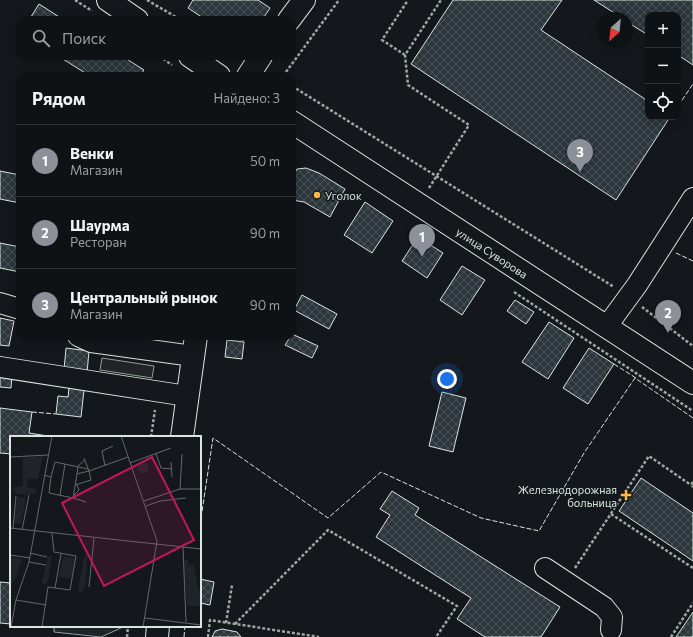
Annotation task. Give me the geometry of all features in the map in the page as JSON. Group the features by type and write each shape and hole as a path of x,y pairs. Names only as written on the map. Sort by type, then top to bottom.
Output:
{"main road":[{"path":"108,0 131,16"},
{"path":"292,16 304,0"},
{"path":"196,60 213,72"},
{"path":"251,72 258,60"},
{"name":"улица Суворова","path":"296,125 693,383"},
{"path":"182,436 195,346"},
{"path":"157,637 158,627"}],"lane":[{"path":"607,326 637,285 693,198"},
{"path":"0,303 16,308"},
{"path":"87,340 91,342 195,346"},
{"path":"0,367 187,396"},
{"path":"545,568 604,607 612,617 612,635"}],"path":[{"path":"147,0 174,16"},
{"path":"296,58 339,0"},
{"path":"405,55 382,40 408,0"},
{"path":"419,204 469,125 408,85 405,55 441,0"},
{"path":"286,72 295,60"},
{"path":"296,88 437,175 628,296 693,346"},
{"path":"566,582 649,456 692,486 693,482"},
{"path":"611,514 693,568"},
{"path":"235,624 328,530 457,606 436,637"},
{"path":"226,623 232,585"},
{"path":"671,637 693,603"},
{"path":"208,637 210,620 319,637"},
{"path":"127,637 128,627"}],"shaded area":[{"path":"102,358 154,366 152,378 100,370"},
{"path":"54,627 121,627 101,637 54,632"}],"building":[{"path":"193,0 258,0 270,8 265,16 200,16 188,8"},
{"path":"453,0 562,0 541,30 645,99 645,120 668,120 616,200 411,64"},
{"path":"594,0 693,0 693,65 681,57 681,12 645,12 645,33 633,26 633,12 613,12"},
{"path":"39,4 58,16 32,16"},
{"path":"64,60 128,60 144,70 143,72 84,72"},
{"name":"Уголок","path":"306,168 319,173 345,189 330,217 304,202 296,201 297,169"},
{"path":"0,171 16,174 16,202 0,199"},
{"path":"365,202 393,221 372,253 344,235"},
{"path":"418,237 443,253 427,278 402,261"},
{"path":"0,243 16,246 16,271 0,268"},
{"path":"462,266 485,280 462,315 440,300"},
{"path":"302,295 337,314 329,329 296,311 296,306"},
{"path":"515,300 534,312 526,324 507,311"},
{"path":"0,318 14,321 9,346 0,345"},
{"path":"549,322 574,338 548,379 522,362"},
{"path":"296,336 318,346 312,358 285,345 288,340 296,340"},
{"path":"227,340 244,342 242,359 225,357"},
{"path":"66,348 89,351 87,373 64,370"},
{"path":"589,348 614,364 588,404 563,388"},
{"path":"0,374 12,375 11,388 0,387"},
{"path":"69,388 84,390 81,417 56,414 58,396 68,397"},
{"path":"442,392 466,398 453,452 429,446"},
{"path":"0,408 32,412 29,433 48,436 10,436 10,454 0,453"},
{"path":"641,478 693,513 693,561 619,511"},
{"path":"392,491 419,508 415,515 560,607 541,637 485,637 457,619 471,598 376,537 390,515 380,509"},
{"path":"201,579 214,582 210,605 201,603"},
{"path":"0,582 10,583 10,624 0,623"},
{"path":"693,612 693,637 676,637"},
{"path":"222,629 237,632 241,637 212,637 215,631"}],"fence":[{"path":"681,102 693,84"},
{"path":"676,253 693,261"},
{"path":"614,364 636,378"},
{"path":"201,518 213,438 328,518 381,472 481,518 539,531 584,453 635,378 693,418"},
{"path":"32,412 56,414"},
{"path":"184,637 185,627"}],"place":[{"name":"Центральный рынок","path":"580,172"},
{"name":"Уголок","path":"317,195"},
{"name":"Венки","path":"422,257"},
{"name":"Шаурма","path":"668,333"},
{"name":"Железнодорожная больница","path":"626,495"}]}
